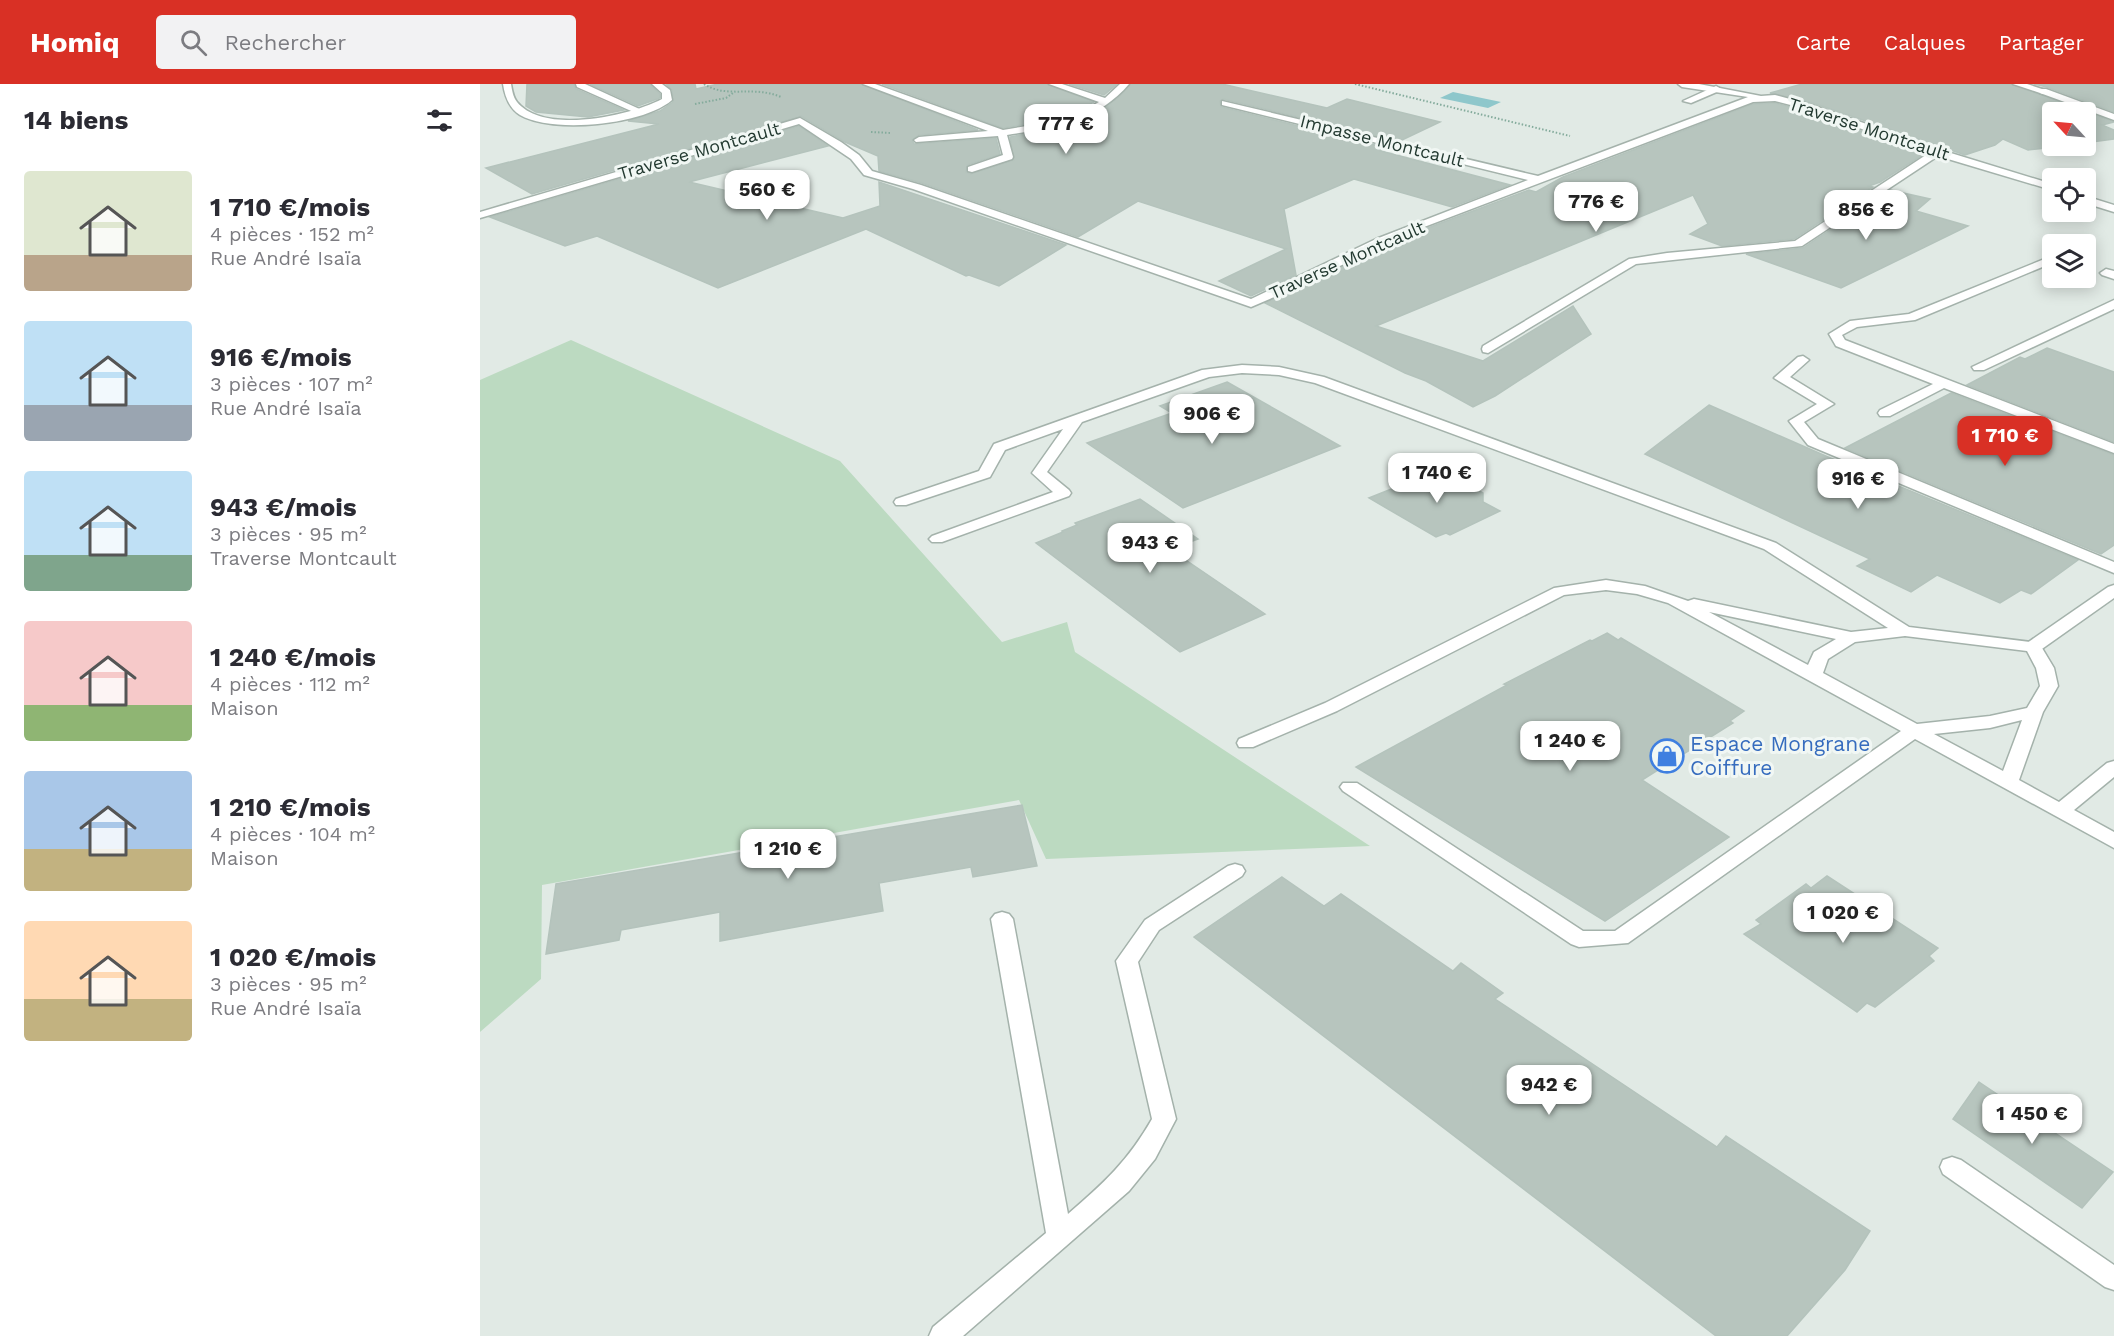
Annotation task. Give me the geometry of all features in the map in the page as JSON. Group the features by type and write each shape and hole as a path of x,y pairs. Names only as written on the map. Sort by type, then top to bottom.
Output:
{"street":[{"path":"507,84 512,103 527,115 544,120 585,122 641,112 667,100 667,92 656,84"},
{"path":"867,84 1002,133"},
{"path":"1053,84 1107,101"},
{"path":"919,140 1002,133 1052,125 1079,117 1107,101 1125,84"},
{"path":"1682,84 1762,97"},
{"path":"2017,84 2114,117"},
{"path":"580,85 641,112"},
{"path":"1688,101 1716,89"},
{"name":"Traverse Montcault","path":"480,215 800,121 855,157 868,173 917,187 1251,303 1275,294 1343,258 1398,234 1620,147 1762,97 1809,107 1937,152 2042,184"},
{"name":"Impasse Montcault","path":"1225,103 1539,178"},
{"path":"972,169 1008,157 1002,133"},
{"path":"1488,349 1633,261 1798,244 1937,152"},
{"path":"2096,203 2114,209"},
{"path":"2042,263 1911,317 1854,324 1835,334 1840,343 2114,449"},
{"path":"1979,367 2114,304"},
{"path":"1803,360 1781,378 1827,404 1796,422 1813,442 2114,568"},
{"path":"901,502 985,474 999,447 1207,373 1242,369 1279,371 1320,380 1770,546 1905,631"},
{"path":"1885,413 1944,383"},
{"path":"937,539 1064,493 1039,472 1077,419"},
{"path":"1246,743 1331,707 1560,591 1606,585 1639,589 1674,600 1851,637 1905,631 2033,647 2114,590"},
{"path":"1674,600 2114,841"},
{"path":"1814,675 1820,656 1851,637"},
{"path":"2008,783 2034,712 2049,686 2045,668 2033,647"},
{"path":"1350,787 1580,939 1620,938 1915,730 1990,722 2034,712"},
{"path":"2061,812 2114,767"},
{"path":"943,1336 1120,1184 1146,1152 1164,1119 1127,961 1152,925 1235,871"},
{"path":"1002,919 1059,1237"},
{"path":"1952,1167 2114,1279"}],"path":[{"path":"1355,84 1524,127 1620,147"}],"green space":[{"path":"571,340 840,461 1002,642 1067,622 1075,652 1370,846 1046,859 1019,800 542,885 541,979 480,1032 480,380"}],"water":[{"path":"1453,92 1501,102 1488,108 1440,98"}],"building":[{"path":"527,84 574,84 576,89 624,110 588,117 536,112 526,106"},
{"path":"590,84 650,84 660,94 660,98 638,106"},
{"path":"666,84 695,84 696,89 718,84 861,84 978,130 919,135 912,140 914,144 996,138 1000,154 967,165 966,172 971,174 1014,160 1010,137 1058,128 1090,117 1118,98 1131,84 1222,84 1327,108 1347,99 1440,122 1400,141 1223,99 1220,101 1221,107 1387,148 1381,151 1510,185 1452,207 1354,179 1284,209 1296,275 1251,296 1219,281 1286,249 1138,201 1078,237 922,183 879,171 878,156 845,142 801,116 532,194 486,168 659,124 628,121 660,111 673,102 672,90"},
{"path":"882,84 1047,84 1094,102 1075,113 1051,120 1003,128"},
{"path":"1069,84 1117,84 1104,95"},
{"path":"1802,84 2011,84 2060,102 2042,102 2042,149 2028,150 2003,139 1995,145 1965,155 1813,103 1770,93"},
{"path":"2034,84 2114,84 2114,112 2096,105 2096,102 2087,102"},
{"path":"1775,103 1805,111 1924,154 1880,182 1869,186 1873,187 1794,239 1722,246 1690,234 1708,224 1693,195 1376,326 1483,361 1573,306 1591,334 1495,396 1473,407 1426,381 1405,373 1265,303 1404,237 1529,190 1536,192 1563,177 1753,104"},
{"path":"2096,115 2114,122 2102,125 2114,130 2114,139 2096,141"},
{"path":"799,126 828,146 689,182 843,218 880,206 879,182 1066,245 999,286 969,275 966,276 866,229 718,288 597,236 565,246 490,217"},
{"path":"1890,190 1930,199 1916,211 1968,226 1841,288 1746,254 1803,248"},
{"path":"2047,348 2114,372 2114,442 1967,385 2020,357 2025,359"},
{"path":"1227,382 1340,446 1183,508 1087,443 1172,413 1160,406"},
{"path":"1951,393 2114,455 2114,545 2101,554 1845,448"},
{"path":"1709,405 1828,457 2078,560 2031,594 2021,590 2000,603 1937,575 1911,592 1857,566 1870,559 1645,454"},
{"path":"1439,470 1483,493 1483,502 1500,511 1450,535 1446,533 1436,537 1369,498"},
{"path":"1140,499 1198,539 1187,543 1191,545 1174,552 1265,614 1180,652 1036,543 1077,525 1075,523"},
{"path":"1607,633 1618,640 1621,638 1744,711 1730,721 1733,723 1642,780 1729,837 1605,921 1356,767 1507,685 1504,684"},
{"path":"1022,805 1037,866 973,877 971,867 879,883 883,911 720,941 720,912 621,930 619,940 546,954 556,884"},
{"path":"1827,876 1938,948 1929,956 1934,961 1875,1007 1867,1003 1857,1012 1744,934 1761,924 1756,920 1806,884 1811,888"},
{"path":"1282,877 1324,906 1341,894 1453,971 1461,963 1503,993 1495,999 1717,1147 1726,1136 1870,1231 1845,1270 1787,1336 1716,1336 1194,937"},
{"path":"1979,1082 2113,1172 2082,1208 1953,1119"}],"place":[{"name":"Espace Mongrane Coiffure","path":"1667,756"}]}
